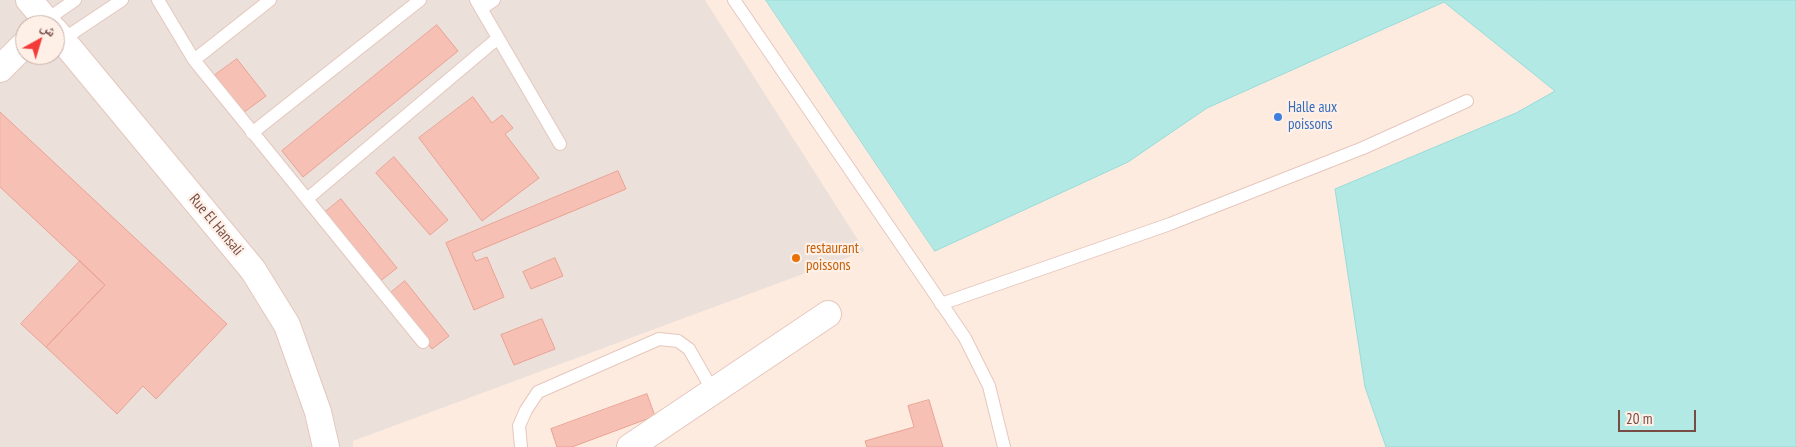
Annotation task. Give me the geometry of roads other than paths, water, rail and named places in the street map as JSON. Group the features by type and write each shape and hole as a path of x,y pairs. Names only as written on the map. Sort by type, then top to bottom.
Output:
{"street":[{"name":"Rue El Hansali","path":"29,0 40,15"},
{"name":"Rue El Hansali","path":"65,46 253,270 287,326 318,412 326,447"},
{"path":"0,70 15,55"},
{"path":"630,447 828,314"}],"lane":[{"path":"64,15 75,0"},
{"path":"65,24 122,0"},
{"path":"158,0 194,60 423,342"},
{"path":"194,60 270,0"},
{"path":"252,133 420,0"},
{"path":"494,0 478,4 560,144"},
{"path":"734,0 965,338 989,386 1004,447"},
{"path":"307,199 498,38"},
{"path":"941,304 1170,224 1363,148 1467,101"},
{"path":"520,447 519,426 526,410 538,392 659,339 678,341 689,349 712,391"}],"water":[{"path":"766,0 1796,0 1796,447 1386,447 1365,387 1335,189 1516,113 1555,91 1444,2 1207,108 1128,162 935,251"}],"place":[{"name":"Halle aux poissons","path":"1278,117"},
{"name":"restaurant poissons","path":"796,258"}]}
